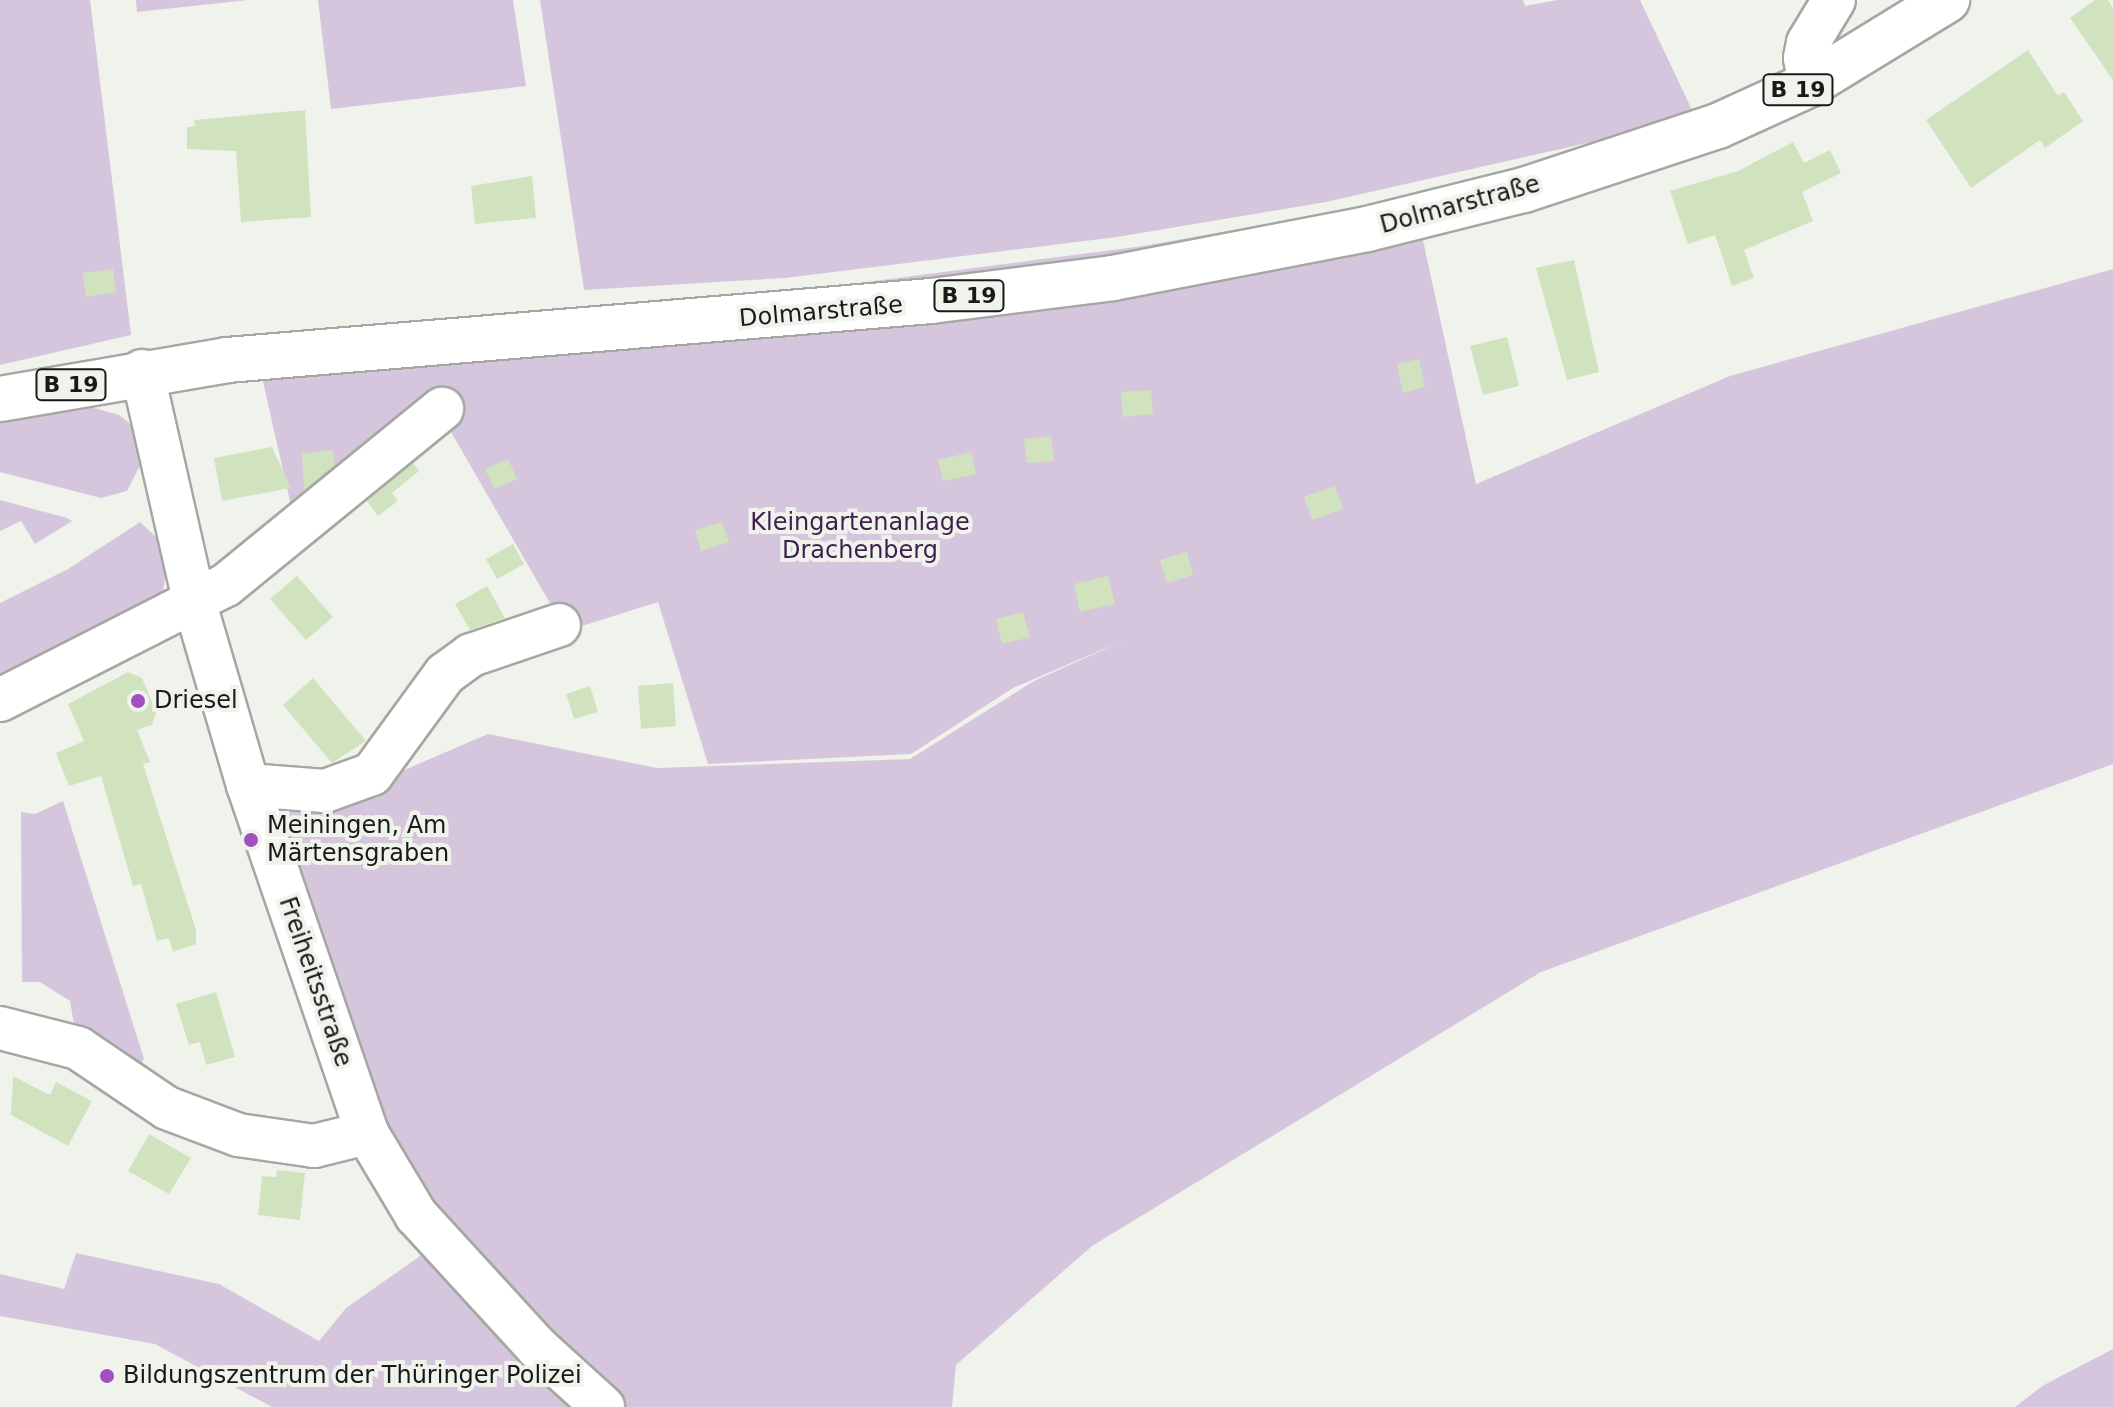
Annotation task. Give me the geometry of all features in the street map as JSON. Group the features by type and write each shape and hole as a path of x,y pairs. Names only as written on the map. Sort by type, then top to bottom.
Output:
{"main road":[{"name":"Dolmarstraße","path":"0,399 142,371 397,344 840,311 1113,278 1367,229 1524,190 1718,126 1810,84 1947,0"}],"street":[{"path":"1810,84 1805,58 1808,43 1834,0"},
{"name":"Freiheitsstraße","path":"142,371 195,604 248,785 367,1133 416,1215 538,1348 603,1407"},
{"path":"0,700 195,604 226,585 442,409"},
{"path":"248,785 325,791 372,774 445,674 471,655 559,625"},
{"path":"0,1028 78,1048 167,1108 238,1135 314,1146 367,1133"}],"green space":[{"path":"0,0 90,0 131,335 0,365"},
{"path":"136,0 248,0 137,12"},
{"path":"318,0 513,0 526,86 331,109"},
{"path":"540,0 1523,0 1525,6 1557,0 1640,0 1692,110 1596,141 1326,202 1117,237 785,278 584,290"},
{"path":"1514,180 1009,276 813,289 1143,246"},
{"name":"Kleingartenanlage Drachenberg","path":"1421,231 1476,484 1730,376 2113,269 2113,764 1541,972 1092,1246 956,1365 952,1407 272,1407 155,1344 0,1316 0,1274 64,1289 76,1253 219,1284 319,1341 346,1308 453,1233 381,1134 270,819 277,800 339,798 488,734 657,768 910,759 1034,681 1125,640 1013,688 911,754 708,764 658,602 566,631 436,406 294,519 262,377"},
{"path":"84,405 119,415 134,427 143,460 127,491 101,498 0,472 0,422"},
{"path":"0,500 72,521 35,544 21,521 0,531"},
{"path":"140,522 156,537 166,571 163,592 152,610 0,688 0,603 68,569"},
{"path":"63,801 144,1059 135,1071 75,1030 70,1001 40,982 22,982 21,812 35,814"},
{"path":"2113,1349 2113,1407 2015,1407 2044,1385"}],"building":[{"path":"2095,0 2108,0 2113,8 2113,80 2070,18"},
{"path":"2028,50 2058,96 2064,92 2083,121 2045,148 2040,140 1971,188 1926,120"},
{"path":"305,110 311,217 241,222 236,151 187,149 187,127 195,126 194,120"},
{"path":"1793,142 1804,163 1830,150 1841,173 1802,192 1813,221 1744,250 1754,278 1732,286 1715,235 1688,244 1670,191 1738,171"},
{"path":"532,176 536,218 475,224 471,186"},
{"path":"1574,260 1599,372 1567,380 1536,268"},
{"path":"113,269 116,292 86,297 83,273"},
{"path":"1507,337 1519,386 1483,395 1470,346"},
{"path":"1419,359 1425,387 1403,393 1397,364"},
{"path":"1151,390 1153,414 1123,417 1121,392"},
{"path":"1051,436 1054,461 1027,463 1024,439"},
{"path":"272,447 291,488 222,501 214,458"},
{"path":"332,450 335,465 304,490 302,454"},
{"path":"971,452 976,474 943,481 938,460"},
{"path":"508,459 517,479 494,489 485,469"},
{"path":"413,463 419,471 392,493 398,501 378,516 367,501"},
{"path":"1335,486 1343,509 1312,520 1304,497"},
{"path":"722,522 729,542 701,551 695,530"},
{"path":"513,544 524,564 497,579 486,559"},
{"path":"1187,552 1193,575 1167,583 1160,560"},
{"path":"297,576 333,617 306,640 270,599"},
{"path":"1108,576 1115,604 1080,612 1074,584"},
{"path":"487,586 505,618 470,630 455,604"},
{"path":"1023,612 1030,637 1002,644 996,619"},
{"path":"128,672 142,678 156,712 152,725 137,730 150,762 143,764 196,930 196,944 173,952 169,938 157,941 141,884 133,886 101,776 69,786 56,753 84,741 68,704"},
{"path":"313,678 366,741 332,763 283,705"},
{"path":"673,683 676,726 641,729 638,686"},
{"path":"590,686 598,712 574,719 566,694"},
{"path":"216,992 235,1057 206,1065 200,1042 189,1045 176,1004"},
{"path":"13,1076 50,1095 56,1082 92,1101 68,1146 11,1115"},
{"path":"149,1134 191,1158 169,1194 128,1171"},
{"path":"277,1170 305,1173 300,1220 258,1215 262,1176 276,1177"}],"place":[{"name":"Driesel","path":"138,701"},
{"name":"Meiningen, Am Märtensgraben","path":"251,840"},
{"name":"Bildungszentrum der Thüringer Polizei","path":"107,1376"}]}
